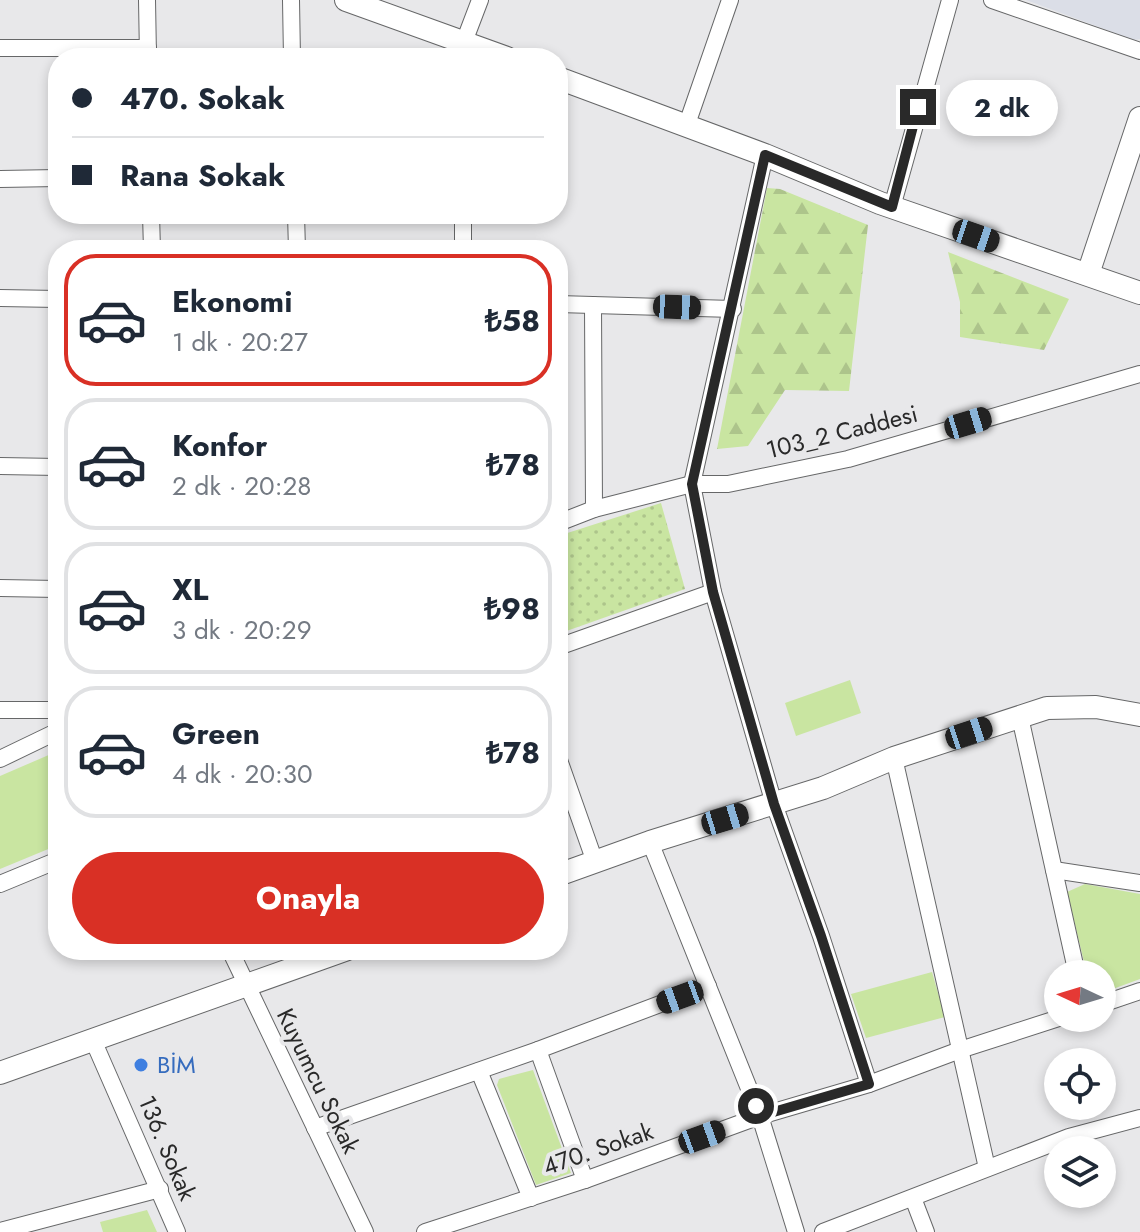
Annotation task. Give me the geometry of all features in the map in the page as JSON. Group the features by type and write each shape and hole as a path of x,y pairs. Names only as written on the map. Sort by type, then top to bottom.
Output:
{"street":[{"path":"147,0 148,48"},
{"path":"291,0 292,48"},
{"path":"346,0 459,48"},
{"path":"465,48 480,0"},
{"path":"686,127 730,0"},
{"path":"892,207 950,0"},
{"path":"992,0 1140,51"},
{"path":"0,48 48,50"},
{"path":"568,82 765,155 892,207 1140,293"},
{"path":"1088,274 1139,121"},
{"path":"765,155 692,484 713,592 774,804 869,1084"},
{"path":"0,179 48,178"},
{"path":"0,298 48,299"},
{"path":"568,304 733,309"},
{"path":"593,305 594,509"},
{"name":"103_2 Caddesi","path":"568,519 594,509 692,484 728,484 848,459 1140,374"},
{"path":"0,466 48,467"},
{"path":"0,588 48,589"},
{"path":"568,643 713,592"},
{"path":"568,871 650,842 823,788 894,758 1047,708 1096,707 1140,715"},
{"path":"0,710 48,710"},
{"path":"1020,717 1074,960"},
{"path":"0,759 48,736"},
{"path":"894,758 987,1168"},
{"path":"568,785 595,862"},
{"path":"650,842 760,1116 796,1232"},
{"path":"0,884 48,864"},
{"path":"1054,870 1140,883"},
{"name":"Kuyumcu Sokak","path":"234,960 365,1232"},
{"path":"0,1073 317,960"},
{"path":"315,1128 538,1050 708,986"},
{"path":"1116,999 1140,991"},
{"name":"470. Sokak","path":"425,1232 585,1180 760,1116 869,1084 1044,1023"},
{"name":"136. Sokak","path":"93,1040 177,1232"},
{"path":"538,1050 585,1180"},
{"path":"479,1071 531,1198"},
{"path":"823,1232 1069,1137 1140,1118"},
{"path":"0,1231 160,1189"},
{"path":"913,1198 926,1232"}],"shaded area":[{"path":"1026,0 1140,0 1140,39 1134,40"}],"green space":[{"path":"767,188 780,189 868,225 849,391 785,390 748,446 717,449"},
{"path":"948,252 1069,299 1044,350 960,337 960,302"},
{"path":"661,503 685,589 568,630 568,533"},
{"path":"850,680 861,713 796,736 785,703"},
{"path":"48,755 48,849 0,869 0,776"},
{"path":"1085,884 1140,894 1140,979 1116,988 1116,960 1084,960 1067,892"},
{"path":"932,972 945,1017 866,1038 851,994"},
{"path":"533,1070 571,1173 536,1185 497,1085 499,1079"},
{"path":"147,1210 157,1232 103,1232 100,1222"}],"place":[{"name":"BİM","path":"141,1065"}],"route":[{"path":"756,1106 760,1116 869,1084 774,804 713,592 692,484 765,155 892,207 918,107"}]}
